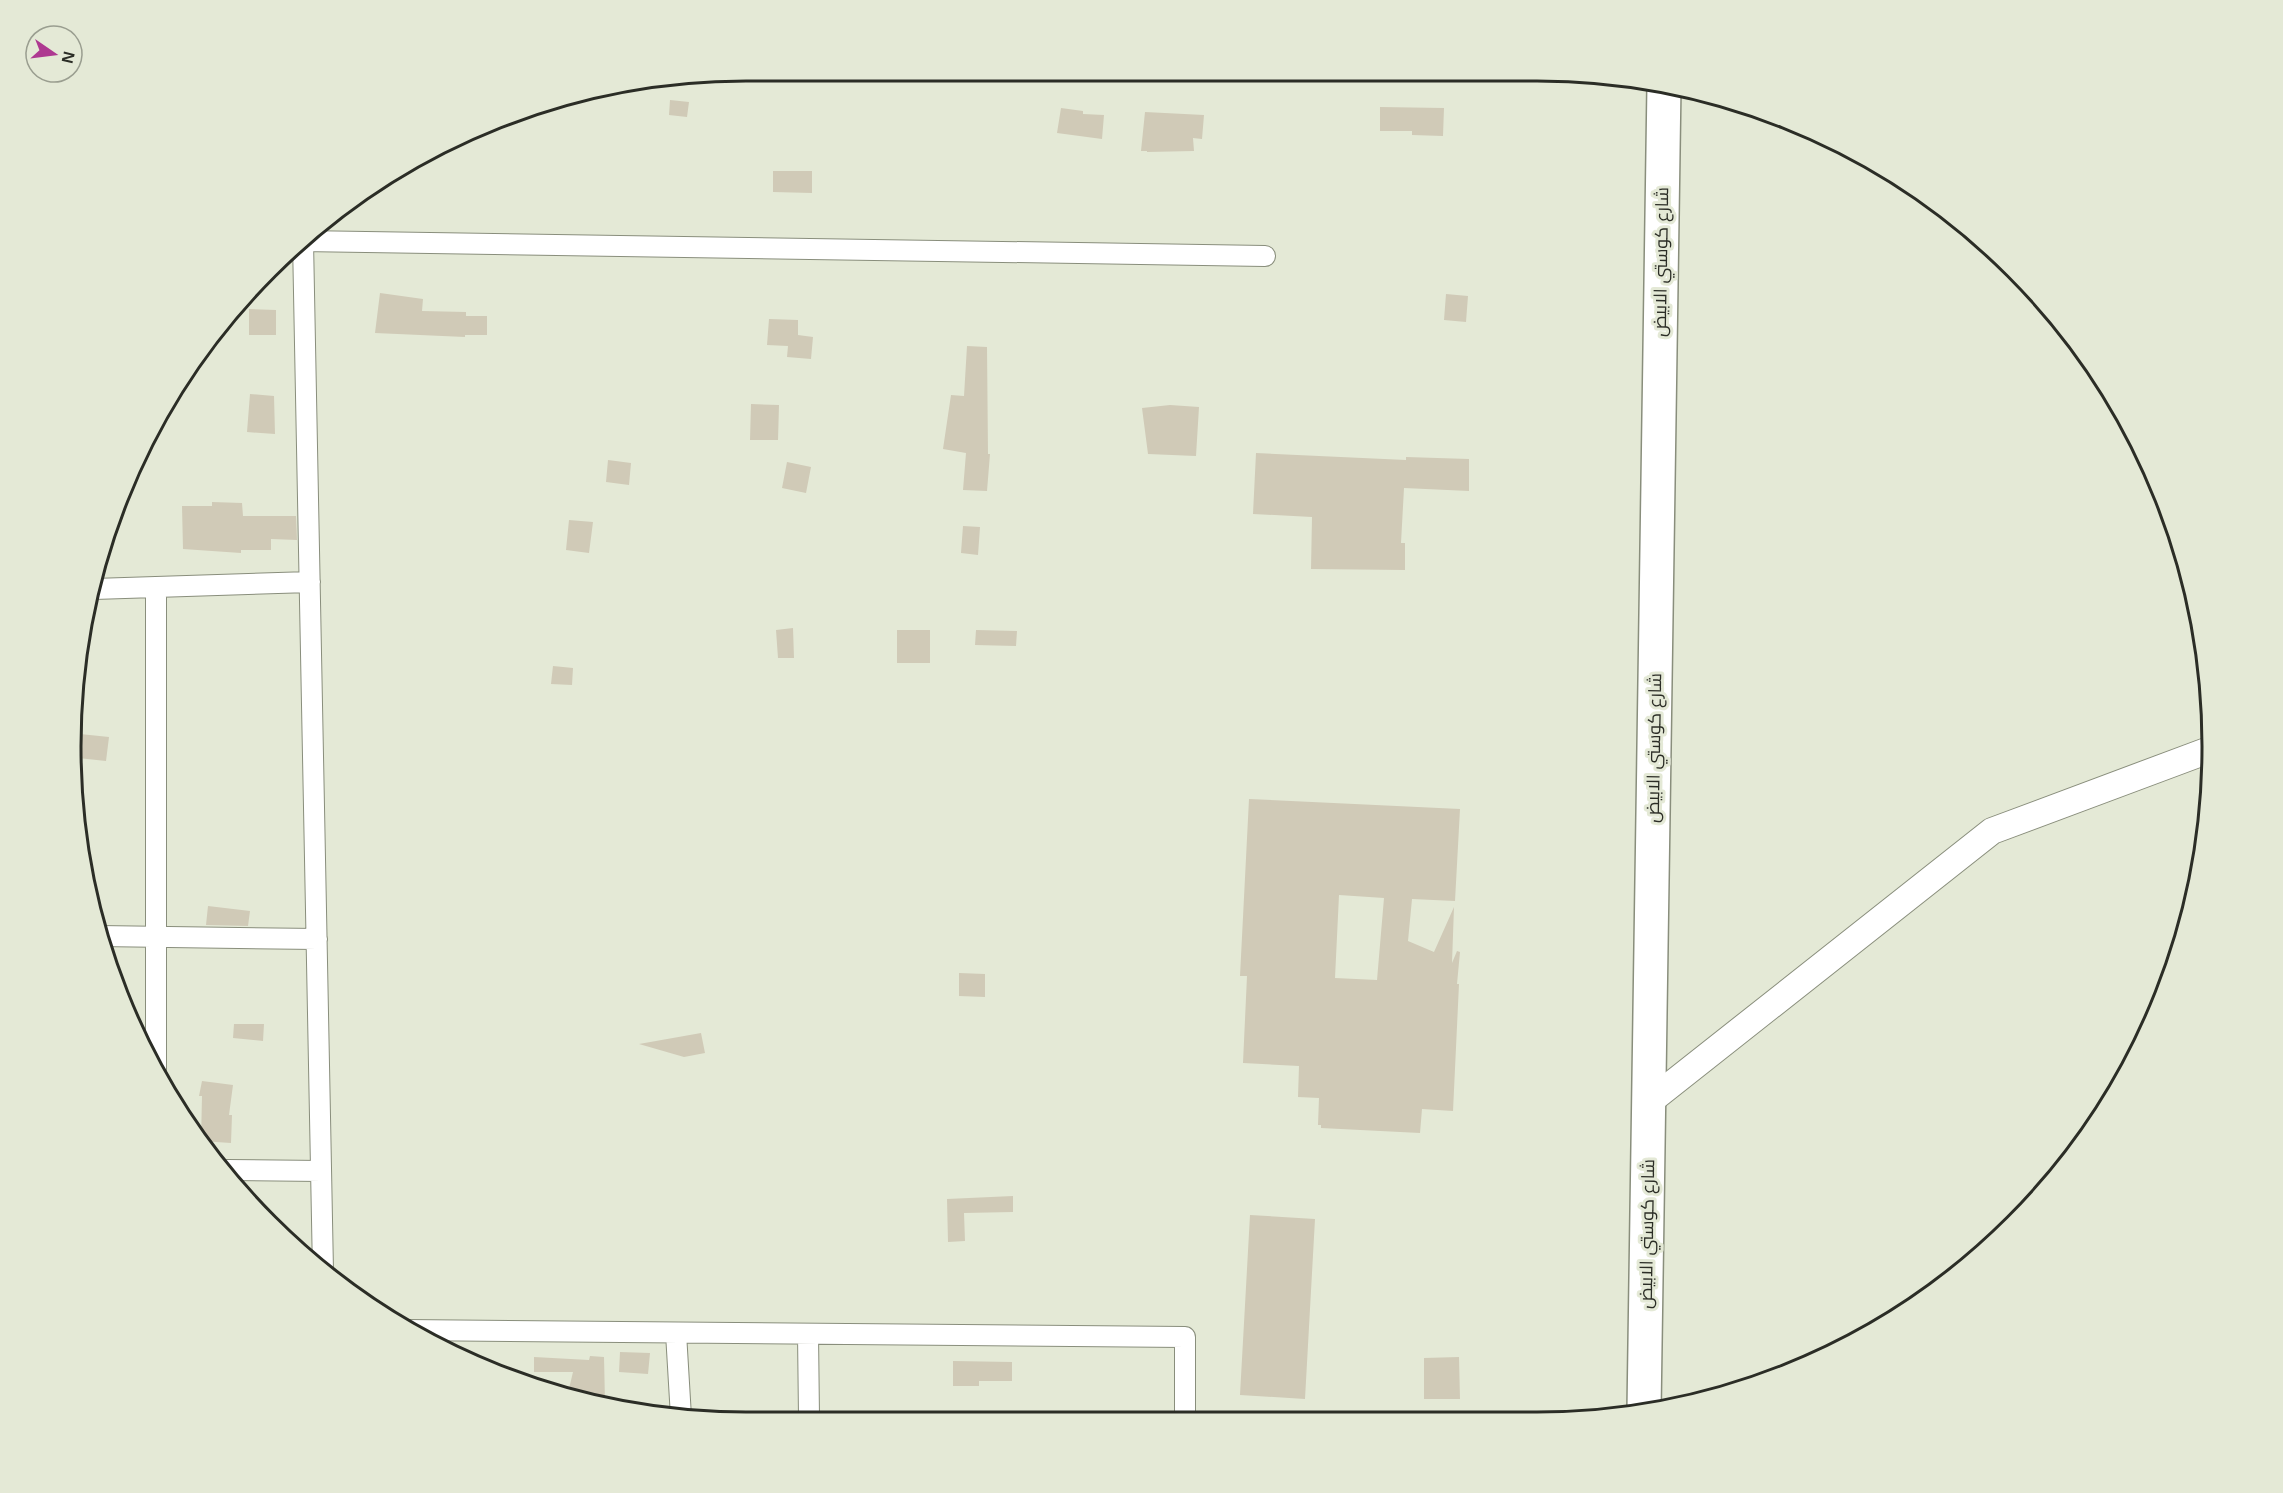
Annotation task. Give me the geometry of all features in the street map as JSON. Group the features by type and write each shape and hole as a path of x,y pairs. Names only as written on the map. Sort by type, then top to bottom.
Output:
{"highway":[{"name":"شارع كوستي الابيض","path":"1644,1403 1664,94"}],"street":[{"path":"314,241 1265,256"},
{"path":"303,251 324,1260"},
{"path":"101,589 310,582"},
{"path":"156,587 156,1052"},
{"path":"1649,1102 1992,831 2202,753"},
{"path":"109,936 317,939"},
{"path":"234,1170 321,1171"},
{"path":"428,1330 1185,1337 1185,1412"},
{"path":"676,1333 680,1408"},
{"path":"808,1334 809,1412"}],"building":[{"path":"670,100 689,102 687,117 669,115"},
{"path":"1380,107 1444,108 1443,136 1412,135 1412,131 1380,131"},
{"path":"1061,108 1083,111 1083,114 1104,115 1102,139 1057,133"},
{"path":"1145,112 1204,115 1202,139 1193,138 1194,151 1141,151"},
{"path":"773,171 812,171 812,193 773,192"},
{"path":"380,293 423,299 422,311 466,312 466,316 487,316 487,335 465,335 465,337 375,333"},
{"path":"1446,294 1468,296 1466,322 1444,320"},
{"path":"249,309 276,310 276,335 249,335"},
{"path":"769,319 798,320 798,335 813,337 811,359 787,357 788,346 767,345"},
{"path":"967,346 987,347 988,454 990,454 987,491 963,490 966,453 943,449 951,395 964,396"},
{"path":"250,394 274,396 275,434 247,432"},
{"path":"751,404 779,405 778,440 750,440"},
{"path":"1170,405 1199,407 1196,456 1148,454 1142,408"},
{"path":"1256,453 1406,460 1406,457 1469,459 1469,491 1404,488 1401,543 1405,543 1405,570 1311,569 1312,517 1253,514"},
{"path":"608,460 631,463 629,485 606,482"},
{"path":"787,462 811,467 806,493 782,488"},
{"path":"212,502 242,503 243,516 296,516 297,540 271,539 271,550 241,550 241,553 183,549 182,506 212,506"},
{"path":"569,520 593,522 589,553 566,550"},
{"path":"963,526 980,527 978,555 961,553"},
{"path":"793,628 794,658 778,658 776,630"},
{"path":"897,630 930,630 930,663 897,663"},
{"path":"976,630 1017,631 1016,646 975,645"},
{"path":"553,666 573,668 572,685 551,684"},
{"path":"81,734 109,737 106,761 81,758"},
{"path":"1249,799 1460,809 1455,901 1412,899 1408,941 1434,952 1454,907 1452,963 1457,951 1460,952 1453,1111 1422,1109 1420,1133 1321,1128 1321,1125 1318,1125 1319,1098 1298,1097 1299,1066 1243,1063 1247,976 1240,976","holes":["1339,895 1384,898 1377,980 1335,978"]},
{"path":"208,906 250,911 248,926 206,925"},
{"path":"959,973 985,974 985,997 959,996"},
{"path":"234,1024 264,1024 263,1041 233,1038"},
{"path":"701,1033 705,1053 684,1057 639,1044"},
{"path":"202,1081 233,1085 229,1115 232,1115 231,1143 212,1142 201,1127 202,1096 199,1096"},
{"path":"1013,1196 1013,1212 964,1213 965,1241 948,1242 947,1199"},
{"path":"1250,1215 1315,1219 1305,1399 1240,1395"},
{"path":"620,1352 650,1353 648,1374 619,1372"},
{"path":"590,1356 604,1357 605,1396 569,1388 573,1372 534,1372 534,1357 589,1360"},
{"path":"1459,1357 1460,1399 1424,1399 1424,1358"},
{"path":"953,1361 1012,1362 1012,1381 979,1381 979,1386 953,1386"}]}
